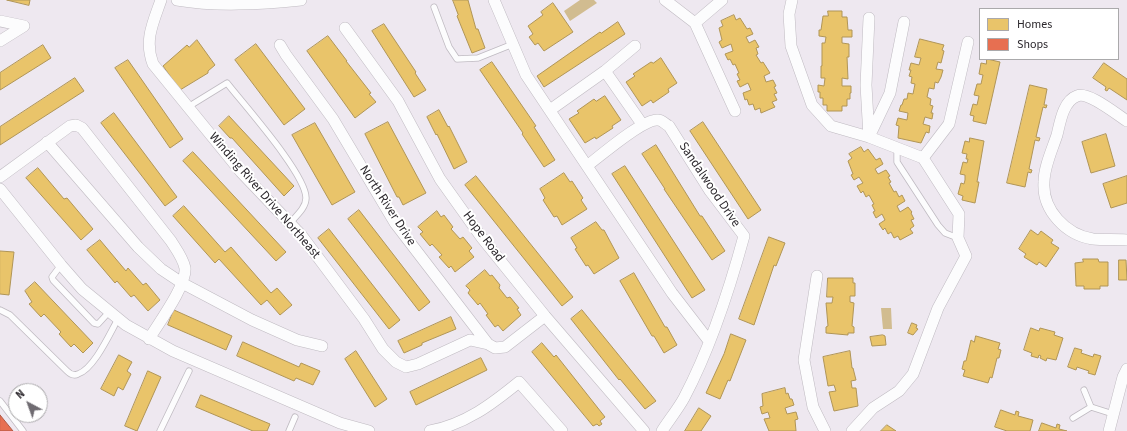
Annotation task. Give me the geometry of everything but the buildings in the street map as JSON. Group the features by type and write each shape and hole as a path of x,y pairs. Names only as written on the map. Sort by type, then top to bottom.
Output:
{"street":[{"name":"Winding River Drive Northeast","path":"161,0 149,37 148,51 153,64 241,172 290,223 364,320 383,349 396,362 406,367 424,361 470,340 488,344"},
{"path":"177,0 226,4 272,3 302,0"},
{"path":"494,0 526,74 672,293 709,340"},
{"path":"666,0 695,24 735,111"},
{"path":"695,24 722,0"},
{"path":"792,0 788,14 791,46 812,105 831,126 869,137 923,158 959,214 958,238 966,256 938,308 912,374 898,391 873,408 852,431"},
{"path":"869,18 866,86 869,137"},
{"path":"0,21 24,26 0,41"},
{"path":"869,137 890,93 904,22"},
{"name":"Hope Road","path":"345,28 398,101 440,178 482,238 545,316 644,431"},
{"path":"923,158 949,124 968,42"},
{"name":"North River Drive","path":"280,45 333,119 395,223 488,344"},
{"path":"550,110 605,71 635,46"},
{"path":"587,166 642,124 605,71"},
{"path":"1127,121 1086,95 1076,96 1069,102 1063,113 1044,181 1044,199 1052,213 1061,223 1092,239 1127,240"},
{"name":"Sandalwood Drive","path":"642,124 656,120 669,126 710,191 744,236 730,285 709,340 684,398 662,431"},
{"path":"0,177 70,126 76,125 82,128 177,250 185,269 182,283 149,339"},
{"path":"47,142 138,247 161,269 182,283 252,320 297,340 322,346"},
{"path":"0,189 82,289 113,316 149,339 340,423 369,431"},
{"path":"817,276 804,360 813,407 825,431"},
{"path":"488,344 495,348 504,347 545,316"},
{"path":"1109,431 1122,377 1127,369"},
{"path":"430,431 472,417 488,407 520,382 562,431"}],"lane":[{"path":"434,7 448,47 457,60 478,58 513,44"},
{"path":"188,107 227,83 288,161 305,188 306,199 304,206 290,223"},
{"path":"898,148 897,162 938,225 946,233 958,238"},
{"path":"61,265 52,277 52,280 94,323 98,324 113,316"},
{"path":"0,310 10,316 66,372 77,375 89,366 108,338 113,316"},
{"path":"160,431 188,371"},
{"path":"1084,390 1091,407"},
{"path":"0,401 23,431"},
{"path":"1073,418 1091,407 1114,414"},
{"path":"289,431 295,417"}],"shaded area":[{"path":"580,0 594,0 597,3 570,21 564,11"},
{"path":"881,308 891,308 892,329 883,329"}]}
